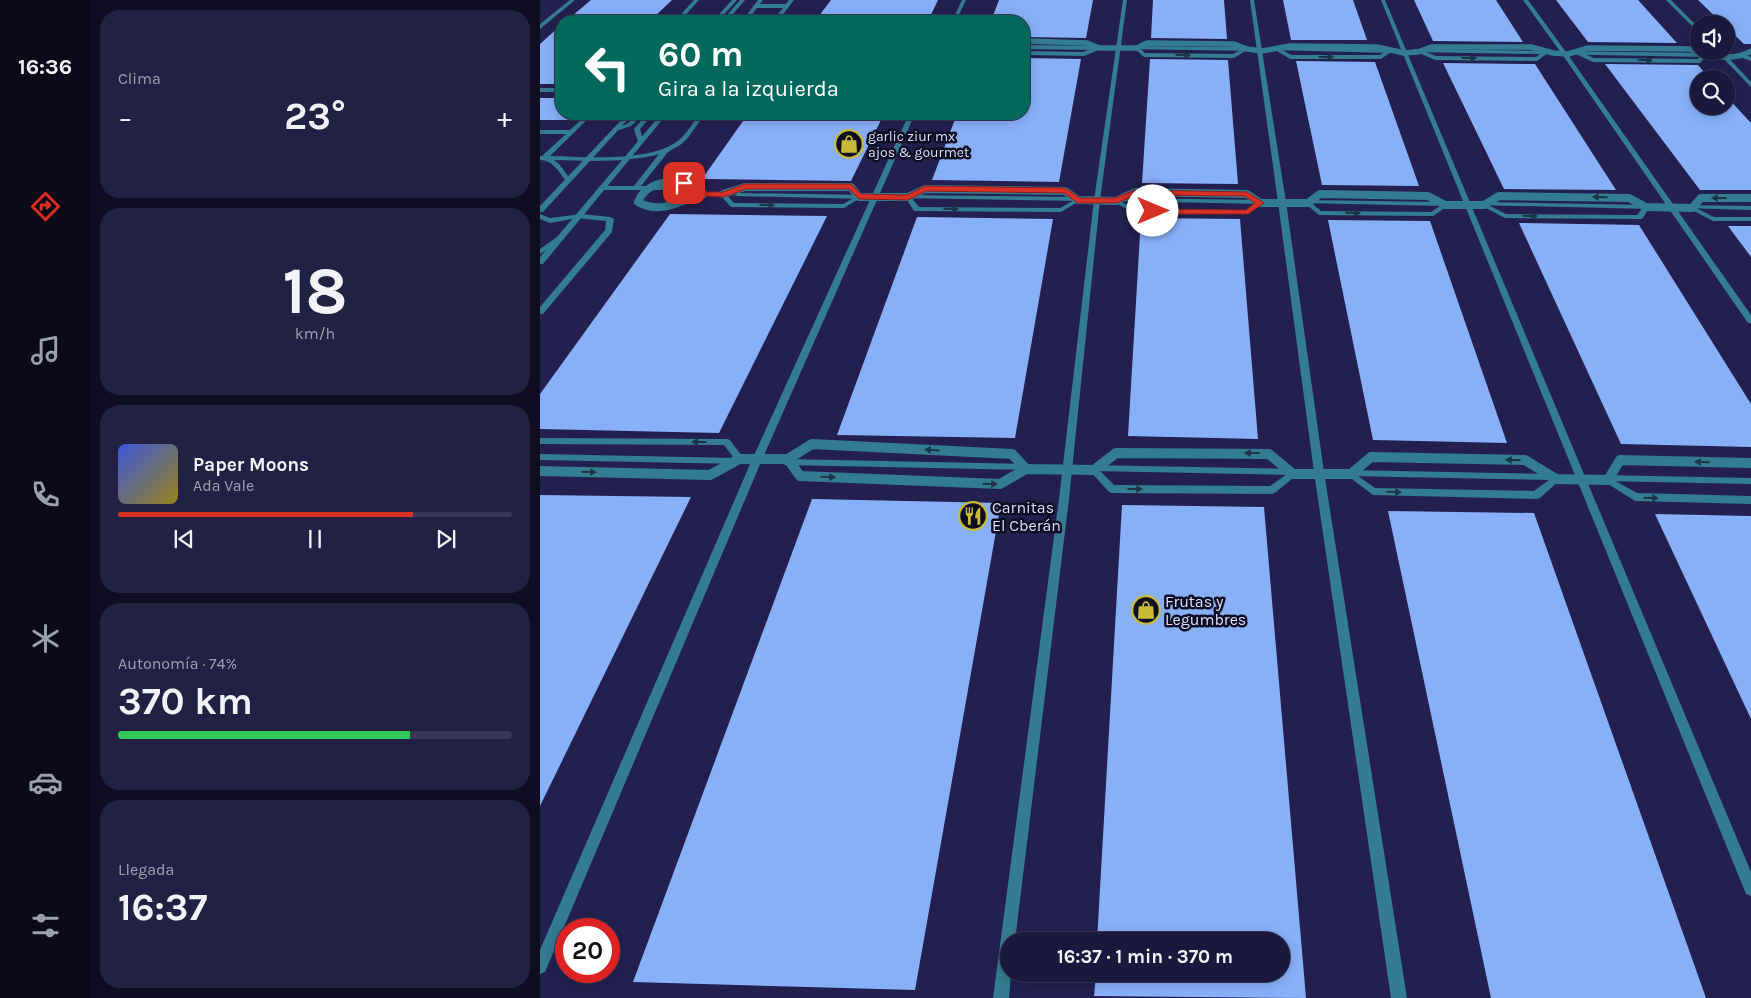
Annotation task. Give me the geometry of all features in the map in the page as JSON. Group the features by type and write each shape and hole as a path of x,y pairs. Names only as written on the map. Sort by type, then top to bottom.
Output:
{"street":[{"path":"540,27 573,0"},
{"path":"683,15 697,0"},
{"path":"721,15 735,0"},
{"path":"729,15 743,0"},
{"path":"736,15 750,0"},
{"path":"749,15 761,0"},
{"path":"780,15 792,0"},
{"path":"957,15 964,0"},
{"path":"1001,998 1063,509 1097,200 1125,0"},
{"path":"1252,0 1319,472 1399,998"},
{"path":"1383,0 1579,478 1751,889"},
{"path":"1525,0 1751,320"},
{"path":"1668,0 1690,22"},
{"path":"756,6 787,6"},
{"path":"1030,41 1087,43 1099,48"},
{"path":"1030,52 1084,54 1099,48 1137,48 1147,44 1234,44 1244,50"},
{"path":"1137,48 1144,55 1234,56 1244,50 1279,50 1290,46 1377,47 1388,52 1421,52 1435,58 1538,59 1545,53"},
{"path":"1030,47 1690,53"},
{"path":"1421,52 1431,47 1531,48 1545,53 1580,54 1593,60 1701,60"},
{"path":"1580,54 1588,48 1690,50"},
{"path":"1279,50 1290,57 1381,57 1388,52"},
{"path":"1742,56 1751,51"},
{"path":"1735,55 1751,57"},
{"path":"1735,56 1751,57"},
{"path":"1727,60 1751,84"},
{"path":"540,90 555,90"},
{"path":"542,158 584,120"},
{"path":"541,207 624,120"},
{"path":"616,129 629,125 636,120"},
{"path":"640,141 636,129 644,120"},
{"path":"540,262 659,120"},
{"path":"542,158 626,157 665,150 678,144 697,120"},
{"path":"540,967 756,462 909,120"},
{"path":"540,132 572,132"},
{"path":"635,189 665,150"},
{"path":"542,158 557,165 568,180"},
{"path":"602,188 635,189 682,188 691,192 688,199 666,208 644,206 638,202 639,196 643,191 661,184 674,182 684,183 704,194 724,194 745,187 851,187 859,197"},
{"path":"724,194 732,205 844,206 859,197 908,197 925,189 1065,191 1078,200"},
{"path":"908,197 917,208 1061,210 1078,200 1116,201 1135,192 1247,194 1260,203 1308,203 1320,194 1428,196 1444,205 1484,205 1505,216 1640,217 1646,207"},
{"path":"738,195 1751,208"},
{"path":"1484,205 1499,196 1629,198 1646,207 1692,208 1713,219 1751,219"},
{"path":"1692,208 1702,198 1751,198"},
{"path":"1116,201 1134,211 1248,212 1260,203"},
{"path":"1308,203 1319,213 1433,214 1444,205"},
{"path":"540,216 544,220 566,220 580,216 610,220 609,230 540,312"},
{"path":"540,252 560,238"},
{"path":"540,441 727,442 739,459"},
{"path":"540,471 710,475 739,459 788,459 812,444 1012,454 1026,469"},
{"path":"788,459 800,476 1000,484 1026,469 1094,470 1116,452 1269,454 1293,474"},
{"path":"540,457 1751,481"},
{"path":"1351,474 1371,457 1525,460 1556,478 1608,480 1635,497 1751,500"},
{"path":"1608,480 1620,460 1751,463"},
{"path":"1094,470 1111,488 1272,490 1293,474 1351,474 1373,491 1536,495 1556,478"}],"building":[{"path":"591,0 672,0 656,15 573,15"},
{"path":"831,0 938,0 931,15 820,15"},
{"path":"999,0 1093,0 1086,38 1030,37 1030,15 993,15"},
{"path":"1153,0 1224,0 1227,39 1151,38"},
{"path":"1283,0 1353,0 1367,40 1291,40"},
{"path":"1414,0 1496,0 1523,42 1433,41"},
{"path":"1556,0 1638,0 1677,43 1588,42"},
{"path":"1698,0 1751,0 1751,44 1744,44 1735,36 1735,15 1714,15"},
{"path":"555,30 555,84 540,84 540,44"},
{"path":"1030,58 1081,59 1059,182 932,180 955,120 1030,120"},
{"path":"1150,59 1228,60 1238,184 1142,183"},
{"path":"1296,61 1375,62 1419,186 1322,185"},
{"path":"1443,63 1535,64 1616,190 1504,189"},
{"path":"1605,64 1698,65 1702,70 1690,70 1690,115 1735,115 1735,106 1751,123 1751,190 1700,190"},
{"path":"540,98 555,98 555,120 540,120"},
{"path":"744,120 881,120 851,181 702,179"},
{"path":"670,214 827,216 719,433 540,429 540,394"},
{"path":"917,217 1053,219 1015,438 837,435"},
{"path":"1141,218 1240,219 1258,439 1128,436"},
{"path":"1328,220 1430,221 1507,443 1373,440"},
{"path":"1519,223 1639,225 1751,404 1751,447 1621,444"},
{"path":"1728,226 1751,226 1751,257"},
{"path":"540,495 691,497 540,806"},
{"path":"812,499 1001,503 915,990 633,982"},
{"path":"1122,505 1264,507 1306,998 1094,996 1095,982 1290,982 1290,932 1098,932"},
{"path":"1388,511 1534,513 1706,998 1491,998"},
{"path":"1655,514 1751,516 1751,719"}],"place":[{"name":"garlic ziur mx ajos & gourmet","path":"849,144"},
{"name":"Carnitas El Cberán","path":"973,516"},
{"name":"Frutas y Legumbres","path":"1146,610"}],"route":[{"path":"684,183 704,194 724,194 745,187 851,187 859,197 908,197 925,189 1065,191 1078,200 1116,201 1135,192 1247,194 1260,203 1248,212 1153,211"}]}
